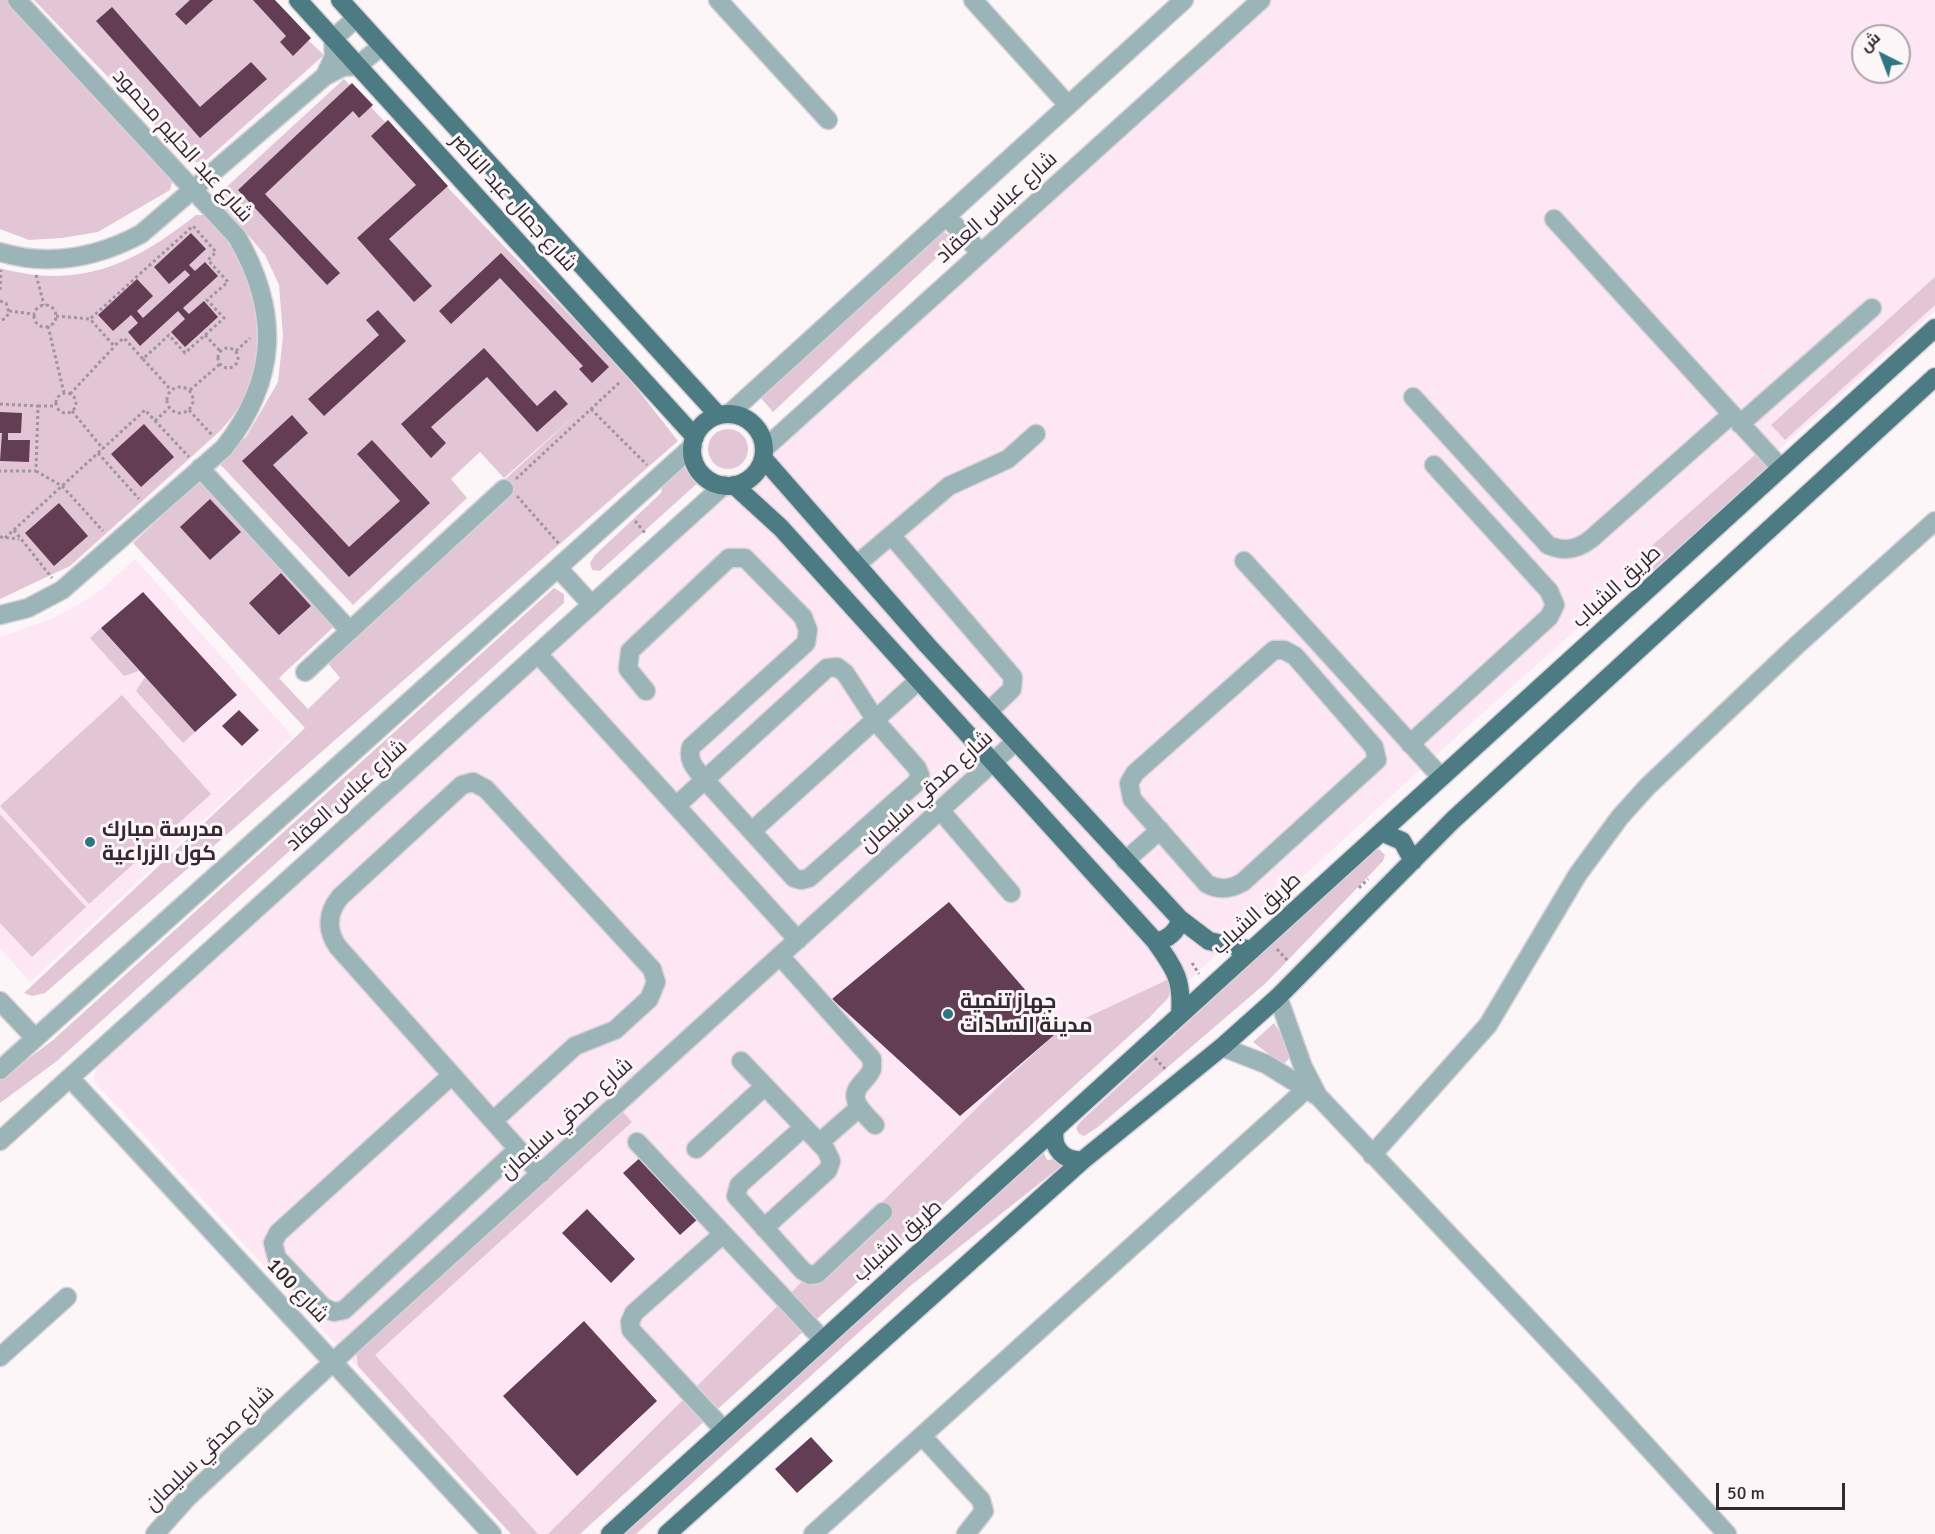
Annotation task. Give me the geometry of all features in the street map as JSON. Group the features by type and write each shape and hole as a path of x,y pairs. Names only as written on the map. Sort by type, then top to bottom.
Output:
{"main road":[{"name":"شارع جمال عبد الناصر","path":"298,0 633,370 694,442"},
{"name":"شارع جمال عبد الناصر","path":"340,0 724,415"},
{"name":"طريق الشباب","path":"610,1534 1935,328"},
{"path":"667,1534 1083,1160 1178,1084 1278,998 1453,820 1935,377"},
{"path":"724,415 743,417 754,424 762,436 764,454 757,471 747,480 729,485 713,482 697,468 694,442 704,424 724,415"},
{"path":"764,454 856,565 927,645 1180,919 1209,940 1252,950"},
{"path":"729,485 781,528 1155,941 1177,972 1181,998 1180,1015"},
{"path":"904,666 927,645"},
{"path":"1381,832 1402,841 1413,861"},
{"path":"1155,941 1169,936 1177,928 1180,919"},
{"path":"1055,1129 1054,1142 1060,1154 1071,1160 1083,1160"}],"street":[{"name":"شارع عبد الحليم محمود","path":"0,615 28,608 62,590 224,448 243,423 258,392 267,358 268,324 263,293 252,264 237,237 17,0"},
{"path":"718,0 828,120"},
{"path":"973,0 1068,105"},
{"name":"شارع عباس العقاد","path":"724,415 1184,0"},
{"name":"شارع عباس العقاد","path":"764,454 981,253 1261,0"},
{"path":"325,76 334,57 333,39 356,18"},
{"path":"0,252 32,259 79,258 116,247 141,234 325,76 343,67 357,66 382,46"},
{"path":"946,216 981,253"},
{"path":"1554,219 1781,468"},
{"path":"1413,397 1548,545 1562,550 1577,548 1591,539 1872,308"},
{"path":"856,565 949,486 1008,459 1035,434"},
{"name":"شارع عباس العقاد","path":"0,1070 659,477 694,442"},
{"path":"1410,744 1549,617 1555,605 1549,591 1434,465"},
{"path":"200,468 350,631"},
{"name":"شارع عباس العقاد","path":"0,1141 657,546 729,485"},
{"path":"305,672 506,487"},
{"path":"1372,1155 1488,1025 1578,874 1627,809 1797,645 1935,520"},
{"path":"891,535 1013,677 1012,689 988,712"},
{"path":"646,691 628,669 627,660 630,651 729,558 738,557 751,561 803,617 808,630 806,643 691,747 690,760 705,780 794,878 806,880 916,783 920,775 917,768 875,719 845,673 837,667 827,668 705,780 676,806"},
{"path":"1244,561 1441,777"},
{"path":"564,562 592,605"},
{"path":"1274,650 1284,650 1295,656 1376,751 1375,764 1237,886 1224,889 1207,884 1160,830 1132,799 1128,788 1131,777 1274,650"},
{"path":"538,654 798,939"},
{"path":"752,831 918,681"},
{"name":"شارع صدقي سليمان","path":"155,1534 187,1498 333,1362 1016,742"},
{"path":"493,1121 575,1046 615,1030 649,999 656,982 652,969 486,789 473,782 462,785 340,897 329,918 330,933 338,947 452,1075 493,1121 518,1149 541,1174"},
{"path":"940,810 1011,893"},
{"path":"1125,861 1160,830"},
{"path":"780,956 872,1059 870,1074 856,1092 859,1108 875,1125"},
{"path":"1278,998 1312,1090"},
{"path":"0,1001 35,1038"},
{"path":"1222,1047 1266,1064 1312,1090 1487,1274 1727,1534"},
{"path":"741,1061 804,1126 831,1161 828,1170 764,1228"},
{"path":"452,1075 278,1233 273,1243 277,1258 323,1307 334,1312 344,1310 518,1149"},
{"name":"شارع 100","path":"69,1078 492,1534"},
{"path":"696,1149 765,1086"},
{"path":"813,1534 1312,1090"},
{"path":"819,1143 859,1108"},
{"path":"804,1126 737,1188 736,1196 803,1271 813,1275 883,1212"},
{"path":"637,1142 823,1340"},
{"path":"723,1234 634,1313 630,1322 634,1333 724,1430"},
{"path":"0,1357 66,1297"},
{"path":"923,1437 981,1500 984,1511 966,1534"}],"path":[{"path":"90,319 193,226 216,252 208,260 228,282 207,300 224,318 185,353 169,335 143,359"},
{"path":"32,259 44,305"},
{"path":"0,301 6,303 9,311 6,318 0,321"},
{"path":"9,311 34,314 44,305"},
{"path":"34,314 38,324 48,326 54,322 56,316 53,309 44,305"},
{"path":"56,316 90,319 114,346"},
{"path":"48,326 64,393"},
{"path":"205,335 220,351"},
{"path":"70,394 124,338 171,390"},
{"path":"226,347 233,348 238,357 236,363 231,367 220,364 218,357 220,351 226,347"},
{"path":"189,391 220,364"},
{"path":"564,562 506,487 633,370"},
{"path":"181,387 189,391 193,402 189,410 176,413 169,408 166,400 171,390 181,387"},
{"path":"56,406 58,396 64,393 70,394 76,402 72,411"},
{"path":"0,404 56,406 63,413 72,411"},
{"path":"36,471 38,405"},
{"path":"155,421 169,408"},
{"path":"591,409 659,477"},
{"path":"189,410 224,448"},
{"path":"72,411 103,448"},
{"path":"5,538 145,411 200,468"},
{"path":"98,453 151,513"},
{"path":"0,471 36,471 62,486 116,544"},
{"path":"623,509 657,546"},
{"path":"14,530 62,590"},
{"path":"0,537 21,539"},
{"path":"1350,860 1382,894"},
{"path":"1266,937 1302,975"},
{"path":"1177,972 1189,959 1198,975 1203,970"},
{"path":"1145,1047 1178,1084"}],"shaded area":[{"path":"0,0 8,0 173,178 170,190 98,232 62,238 29,240 0,229"},
{"path":"34,0 265,0 324,55 203,163 189,161"},
{"path":"1274,0 1935,0 1935,311 1487,709 580,1534 511,1534 93,1080 98,1062"},
{"path":"344,79 624,372 678,441 45,993 32,996 24,993 305,728 133,543 205,476 340,621 279,678 308,709 340,678 317,650 578,413 504,478 480,452 451,479 467,498 353,605 217,461 246,437 278,382 283,336 279,285 265,255 221,203 220,193"},
{"path":"196,215 204,215 221,233 244,267 249,282 256,324 256,358 248,389 241,403 232,418 220,431 70,566 0,599 0,268 29,274 56,276 81,274 105,268 150,247"},
{"path":"942,231 951,236 950,245 773,412 761,398"},
{"path":"1935,277 1935,305 1785,440 1771,425"},
{"path":"728,429 736,430 742,435 747,441 747,457 742,463 736,468 728,469 720,468 714,463 709,457 708,449 709,441 714,435 720,430"},
{"path":"1757,453 1769,468 1643,579 1630,565"},
{"path":"685,463 694,477 701,480 600,571 592,570 590,563 595,555 661,493 662,488"},
{"name":"مدرسة مبارك كول الزراعية","path":"135,559 293,737 30,982 0,948 0,637 54,618 79,604 102,589"},
{"path":"554,588 564,594 564,603 57,1061 0,1103 0,1080 53,1040"},
{"path":"101,628 139,671 124,676 90,638"},
{"path":"145,677 195,732 183,743 136,691"},
{"path":"122,695 211,794 89,904 0,806"},
{"path":"0,814 86,907 32,957 0,923"},
{"path":"1379,849 1385,855 1383,861 1267,982 1098,1127 1084,1136 1079,1134 1076,1128 1080,1122 1372,852"},
{"path":"1169,979 1172,984 1168,998 1149,1018 580,1534 548,1534 1007,1078 1060,1030"},
{"path":"1274,1023 1293,1054 1283,1065 1253,1042"},
{"path":"622,1111 632,1122 375,1355 538,1534 511,1534 358,1366 356,1350"},
{"path":"1042,1149 1047,1160 1074,1156 909,1287 636,1534 621,1534"}],"building":[{"path":"190,0 213,0 186,25 175,14"},
{"path":"253,0 275,0 311,38 293,56 280,42 286,36"},
{"path":"112,7 200,107 251,62 267,79 200,138 96,21"},
{"path":"352,83 373,105 359,118 353,111 265,194 340,273 327,285 238,190"},
{"path":"388,120 448,186 389,239 432,286 414,302 357,238 416,185 371,136"},
{"path":"191,233 206,249 189,265 195,271 205,262 218,276 183,308 189,314 204,301 218,317 185,347 171,332 185,319 178,311 140,346 128,332 138,323 131,315 113,331 98,315 137,279 153,296 137,311 143,318 190,275 185,270 169,284 154,267"},
{"path":"501,253 609,367 592,383 579,369 583,366 500,278 451,324 439,311"},
{"path":"378,310 406,341 324,416 308,399 379,335 366,320"},
{"path":"484,348 537,406 555,390 568,404 537,432 487,377 431,427 446,443 431,458 401,424"},
{"path":"0,412 22,413 21,433 8,433 8,440 30,440 29,462 0,461 2,433 0,433"},
{"path":"292,415 308,433 273,465 349,547 400,501 357,454 372,440 430,503 349,577 242,461"},
{"path":"144,424 174,457 141,487 111,454"},
{"path":"210,499 241,532 210,560 180,527"},
{"path":"59,503 88,536 54,566 25,533"},
{"path":"281,573 311,606 279,635 249,603"},
{"path":"143,592 237,695 195,732 101,628"},
{"path":"239,710 259,730 242,746 222,726"},
{"name":"جهاز تنمية مدينة السادات","path":"949,902 1060,1030 960,1116 832,999"},
{"path":"642,1156 699,1218 680,1235 623,1173"},
{"path":"587,1209 635,1259 611,1283 562,1233"},
{"path":"584,1321 657,1401 577,1476 503,1396"},
{"path":"811,1437 833,1461 797,1493 775,1469"}],"place":[{"name":"مدرسة مبارك كول الزراعية","path":"90,842"},
{"name":"جهاز تنمية مدينة السادات","path":"948,1014"}]}
